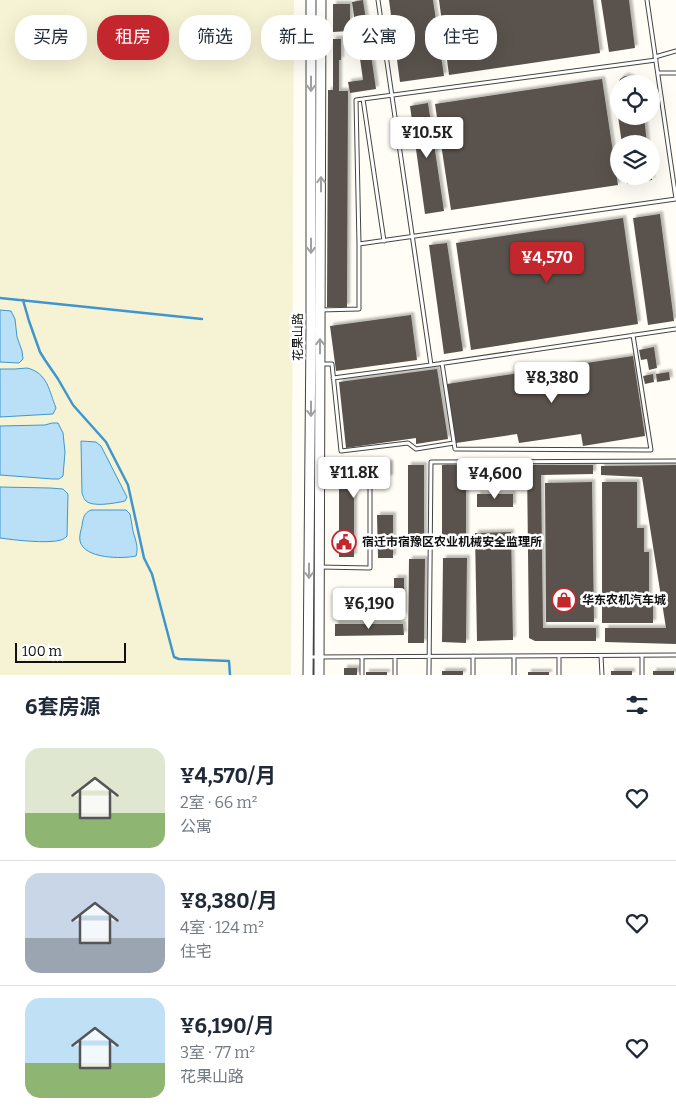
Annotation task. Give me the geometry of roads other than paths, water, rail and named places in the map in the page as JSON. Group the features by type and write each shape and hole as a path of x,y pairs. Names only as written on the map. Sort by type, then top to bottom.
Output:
{"street":[{"name":"花果山路","path":"311,0 320,567 319,675"},
{"name":"花果山路","path":"316,310 321,0"},
{"name":"花果山路","path":"308,675 316,364"}],"lane":[{"path":"378,0 431,365"},
{"path":"359,244 676,199 647,0"},
{"path":"316,310 359,309 356,100 656,58 676,51"},
{"path":"658,73 676,73"},
{"path":"363,99 384,241"},
{"path":"334,378 676,329"},
{"path":"442,363 455,449 651,450 633,335"},
{"path":"316,364 332,364 341,451 408,442 416,449 454,443"},
{"path":"429,675 431,462 676,461"},
{"path":"320,567 370,568 370,485"},
{"path":"308,657 676,655"},
{"path":"473,656 473,675"},
{"path":"514,656 514,675"},
{"path":"559,656 559,675"},
{"path":"602,656 602,675"},
{"path":"642,656 642,675"},
{"path":"362,657 362,675"},
{"path":"395,657 395,675"}],"water":[{"path":"0,310 11,311 15,319 17,337 23,359 19,363 0,362"},
{"path":"27,368 34,370 44,378 56,408 53,414 0,417 0,369"},
{"path":"58,423 63,433 65,452 63,476 59,479 53,479 0,475 0,426 45,425"},
{"path":"81,441 96,442 101,446 127,497 125,501 110,504 93,504 85,500 82,493"},
{"path":"0,487 63,489 68,494 67,536 61,540 48,542 0,538"},
{"path":"91,510 126,510 130,514 137,546 136,556 104,556 88,551 83,547 80,541 80,533 85,514"}],"waterway":[{"path":"0,298 202,319"},
{"path":"23,300 40,352 73,405 106,442 128,485 144,558 152,574 174,657 179,659 229,661 230,675"}],"place":[{"name":"宿迁市宿豫区农业机械安全监理所","path":"344,542"},
{"name":"华东农机汽车城","path":"564,600"}]}
